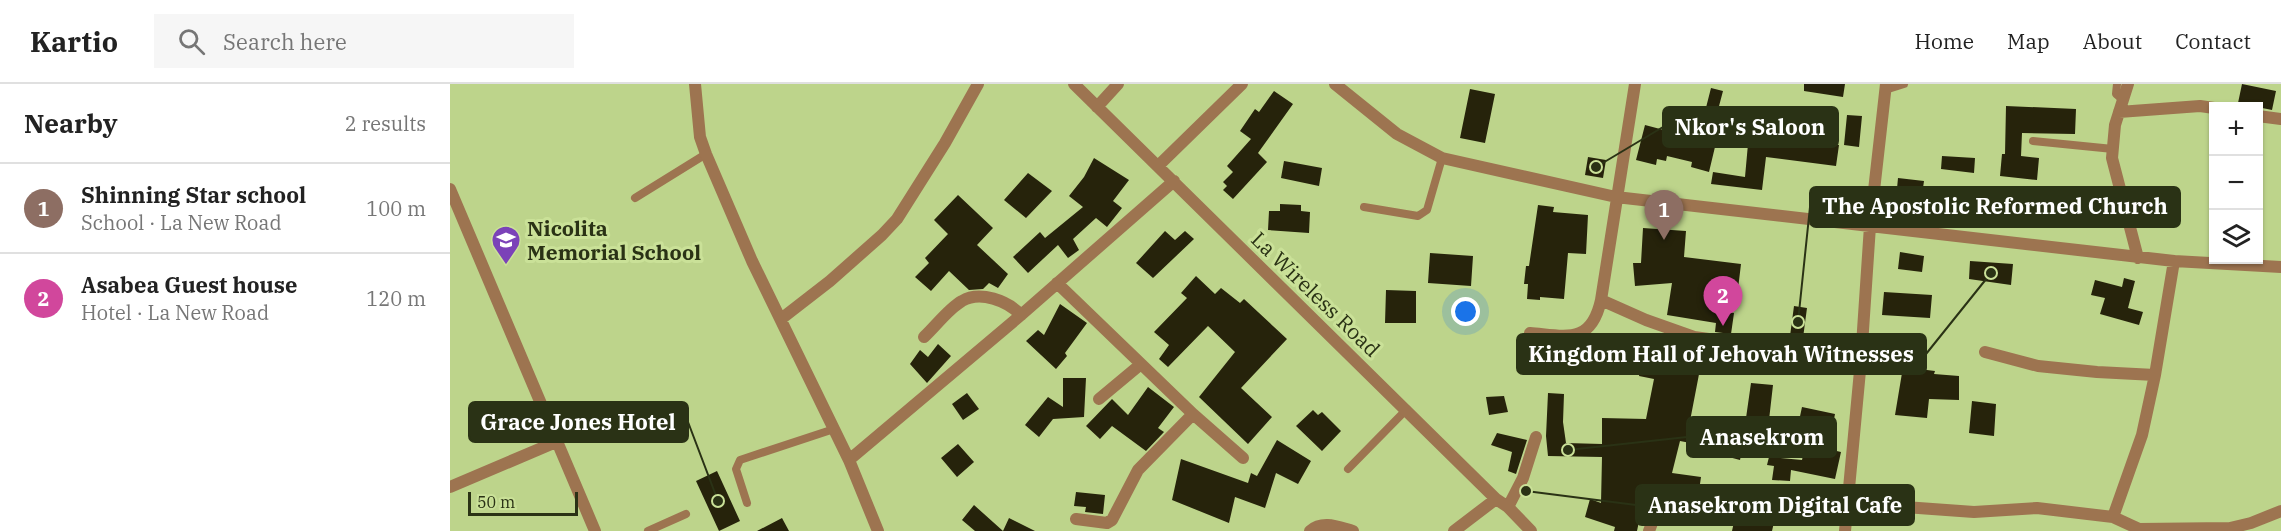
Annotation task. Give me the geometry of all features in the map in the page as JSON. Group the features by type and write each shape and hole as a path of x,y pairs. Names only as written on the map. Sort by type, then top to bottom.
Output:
{"street":[{"path":"695,84 700,138 706,154 752,261 849,460 878,531"},
{"path":"781,319 830,282 897,219 945,143 978,84"},
{"name":"La Wireless Road","path":"1074,84 1531,531"},
{"path":"1097,107 1118,84"},
{"path":"1158,166 1242,84"},
{"path":"1335,84 1397,134 1442,158 1616,197 2139,258 2279,271"},
{"path":"1530,333 1574,336 1590,327 1598,314 1635,84"},
{"path":"2128,84 2115,125 2113,148 2114,163 2139,258"},
{"path":"1845,531 1861,360 1870,226 1886,87"},
{"path":"2121,106 2209,107"},
{"path":"2263,117 2281,119"},
{"path":"849,460 1021,315 1174,181"},
{"path":"450,189 594,531"},
{"path":"2114,517 2142,435 2155,375 2174,261"},
{"path":"1058,283 1193,414 1243,458"},
{"path":"924,337 965,300 991,298 1014,308 1021,315"},
{"path":"1601,300 1646,320 1694,337 1861,360"},
{"path":"1985,352 2038,366 2155,375"},
{"path":"1099,399 1141,364"},
{"path":"1077,519 1107,523 1112,520 1138,470 1193,414"},
{"path":"1508,507 1523,478 1536,437"},
{"path":"450,487 556,442"},
{"path":"1454,531 1496,499"},
{"path":"1849,503 1974,512 2037,508 2114,517 2139,530 2230,528 2251,523 2281,511"},
{"path":"1310,531 1318,525 1326,524 1353,531"}],"lane":[{"path":"1886,87 1904,84"},
{"path":"2116,84 2116,94 2121,106"},
{"path":"2033,141 2113,148"},
{"path":"635,198 706,154"},
{"path":"1364,207 1418,216 1422,214 1427,210 1442,158"},
{"path":"556,442 631,407"},
{"path":"1348,469 1407,409"},
{"path":"747,504 736,469 740,460 834,429"},
{"path":"648,531 686,514"}],"building":[{"path":"1804,84 1845,84 1843,97 1804,91"},
{"path":"2242,84 2276,91 2272,110 2263,108 2263,102 2238,102"},
{"path":"1711,88 1723,91 1714,125 1720,126 1709,172 1691,167 1692,162 1667,156 1666,161 1657,159 1656,165 1636,160 1645,125 1698,139"},
{"path":"1470,89 1495,94 1485,143 1460,138"},
{"path":"1274,91 1293,104 1258,153 1267,162 1233,199 1223,190 1227,186 1223,182 1233,172 1227,166 1251,139 1240,131 1255,109 1259,112"},
{"path":"2006,106 2076,109 2075,134 2022,133 2021,156 2039,158 2037,180 2000,176 2002,154 2005,154"},
{"path":"1847,115 1862,116 1859,147 1844,145"},
{"path":"1749,133 1768,135 1768,140 1795,143 1795,138 1839,145 1836,166 1766,157 1762,190 1711,184 1713,172 1745,177"},
{"path":"1942,156 1975,158 1974,173 1941,169"},
{"path":"1588,157 1606,160 1603,178 1585,175"},
{"path":"1094,158 1129,180 1113,201 1122,208 1107,227 1096,218 1073,239 1079,250 1068,258 1058,245 1028,273 1013,257 1040,232 1045,238 1083,207 1069,196 1084,177"},
{"path":"1284,161 1322,168 1319,186 1281,178"},
{"path":"1028,173 1052,191 1026,218 1004,200"},
{"path":"1898,178 1924,181 1921,202 1896,199"},
{"path":"958,195 993,228 977,245 1008,274 998,288 989,283 983,289 969,290 949,271 931,291 915,277 929,263 925,258 948,234 934,220"},
{"path":"1280,204 1301,205 1301,211 1310,212 1309,233 1268,230 1269,211 1280,211"},
{"path":"1538,205 1554,207 1553,212 1588,215 1586,254 1568,253 1564,299 1540,297 1540,300 1527,299 1528,284 1524,284 1526,266 1529,266"},
{"path":"1643,228 1686,231 1684,257 1741,264 1738,289 1719,287 1716,310 1734,313 1731,334 1715,332 1716,323 1667,315 1672,283 1635,286 1633,263 1641,263"},
{"path":"1165,231 1175,240 1185,231 1194,239 1153,278 1136,263"},
{"path":"1900,252 1924,256 1922,272 1898,269"},
{"path":"1430,253 1473,256 1471,286 1428,283"},
{"path":"1970,261 2013,264 2011,285 1969,279"},
{"path":"1196,276 1215,294 1221,288 1240,303 1244,299 1287,339 1241,388 1272,417 1248,444 1199,397 1235,352 1208,326 1168,367 1159,359 1169,345 1154,332 1187,298 1181,293"},
{"path":"2124,278 2135,281 2128,308 2143,312 2139,325 2100,314 2105,298 2091,295 2095,280 2122,287"},
{"path":"1386,290 1416,291 1416,323 1385,323"},
{"path":"1884,292 1932,295 1930,318 1882,315"},
{"path":"1060,304 1087,323 1065,353 1067,356 1056,369 1026,341 1038,330 1044,335"},
{"path":"1794,306 1807,308 1803,338 1790,336"},
{"path":"1645,338 1712,350 1713,348 1729,350 1728,359 1736,360 1733,374 1700,369 1690,421 1729,429 1731,422 1747,427 1740,460 1725,456 1727,450 1680,441 1672,473 1701,477 1700,484 1745,491 1742,511 1775,518 1772,531 1732,531 1734,522 1642,507 1637,531 1614,531 1615,527 1585,517 1590,499 1601,503 1602,457 1548,456 1546,436 1548,393 1564,394 1563,422 1566,443 1602,444 1602,418 1646,419 1654,379 1639,376"},
{"path":"938,344 951,356 927,383 910,364 920,350 928,357"},
{"path":"1903,367 1935,371 1934,374 1959,376 1959,400 1929,399 1927,418 1895,415"},
{"path":"1063,378 1086,378 1084,417 1053,419 1039,437 1025,425 1048,397 1063,407"},
{"path":"1751,383 1773,385 1769,420 1746,418"},
{"path":"1148,387 1174,407 1158,428 1164,432 1146,451 1112,426 1100,439 1086,426 1112,399 1128,415"},
{"path":"967,393 979,409 963,420 952,404"},
{"path":"1504,396 1508,412 1489,415 1486,397"},
{"path":"1972,401 1996,404 1994,436 1969,433"},
{"path":"1802,407 1835,414 1828,449 1841,452 1835,479 1791,470 1790,481 1772,480 1774,466 1767,465 1769,457 1802,460 1807,437 1796,435"},
{"path":"1313,410 1318,415 1322,412 1341,431 1322,451 1296,426"},
{"path":"1497,433 1527,440 1516,474 1508,471 1512,452 1491,445"},
{"path":"1277,440 1311,461 1298,484 1276,473 1265,508 1235,497 1229,523 1172,500 1181,459 1248,483 1251,473 1257,476"},
{"path":"958,444 974,462 957,477 941,458"},
{"path":"717,471 740,521 719,531 696,481"},
{"path":"1076,492 1105,495 1103,514 1085,512 1086,507 1074,506"},
{"path":"974,505 1003,531 975,531 962,520"},
{"path":"782,518 789,531 757,531"},
{"path":"1009,518 1035,531 1003,531"}],"place":[{"name":"Nkor's Saloon","path":"1596,167"},
{"name":"Shinning Star school","path":"1664,240"},
{"name":"Nicolita Memorial School","path":"506,266"},
{"name":"Kingdom Hall of Jehovah Witnesses","path":"1991,273"},
{"name":"The Apostolic Reformed Church","path":"1798,322"},
{"name":"Asabea Guest house","path":"1723,326"},
{"name":"Anasekrom","path":"1568,450"},
{"name":"Anasekrom Digital Cafe","path":"1526,491"},
{"name":"Grace Jones Hotel","path":"718,501"}]}
